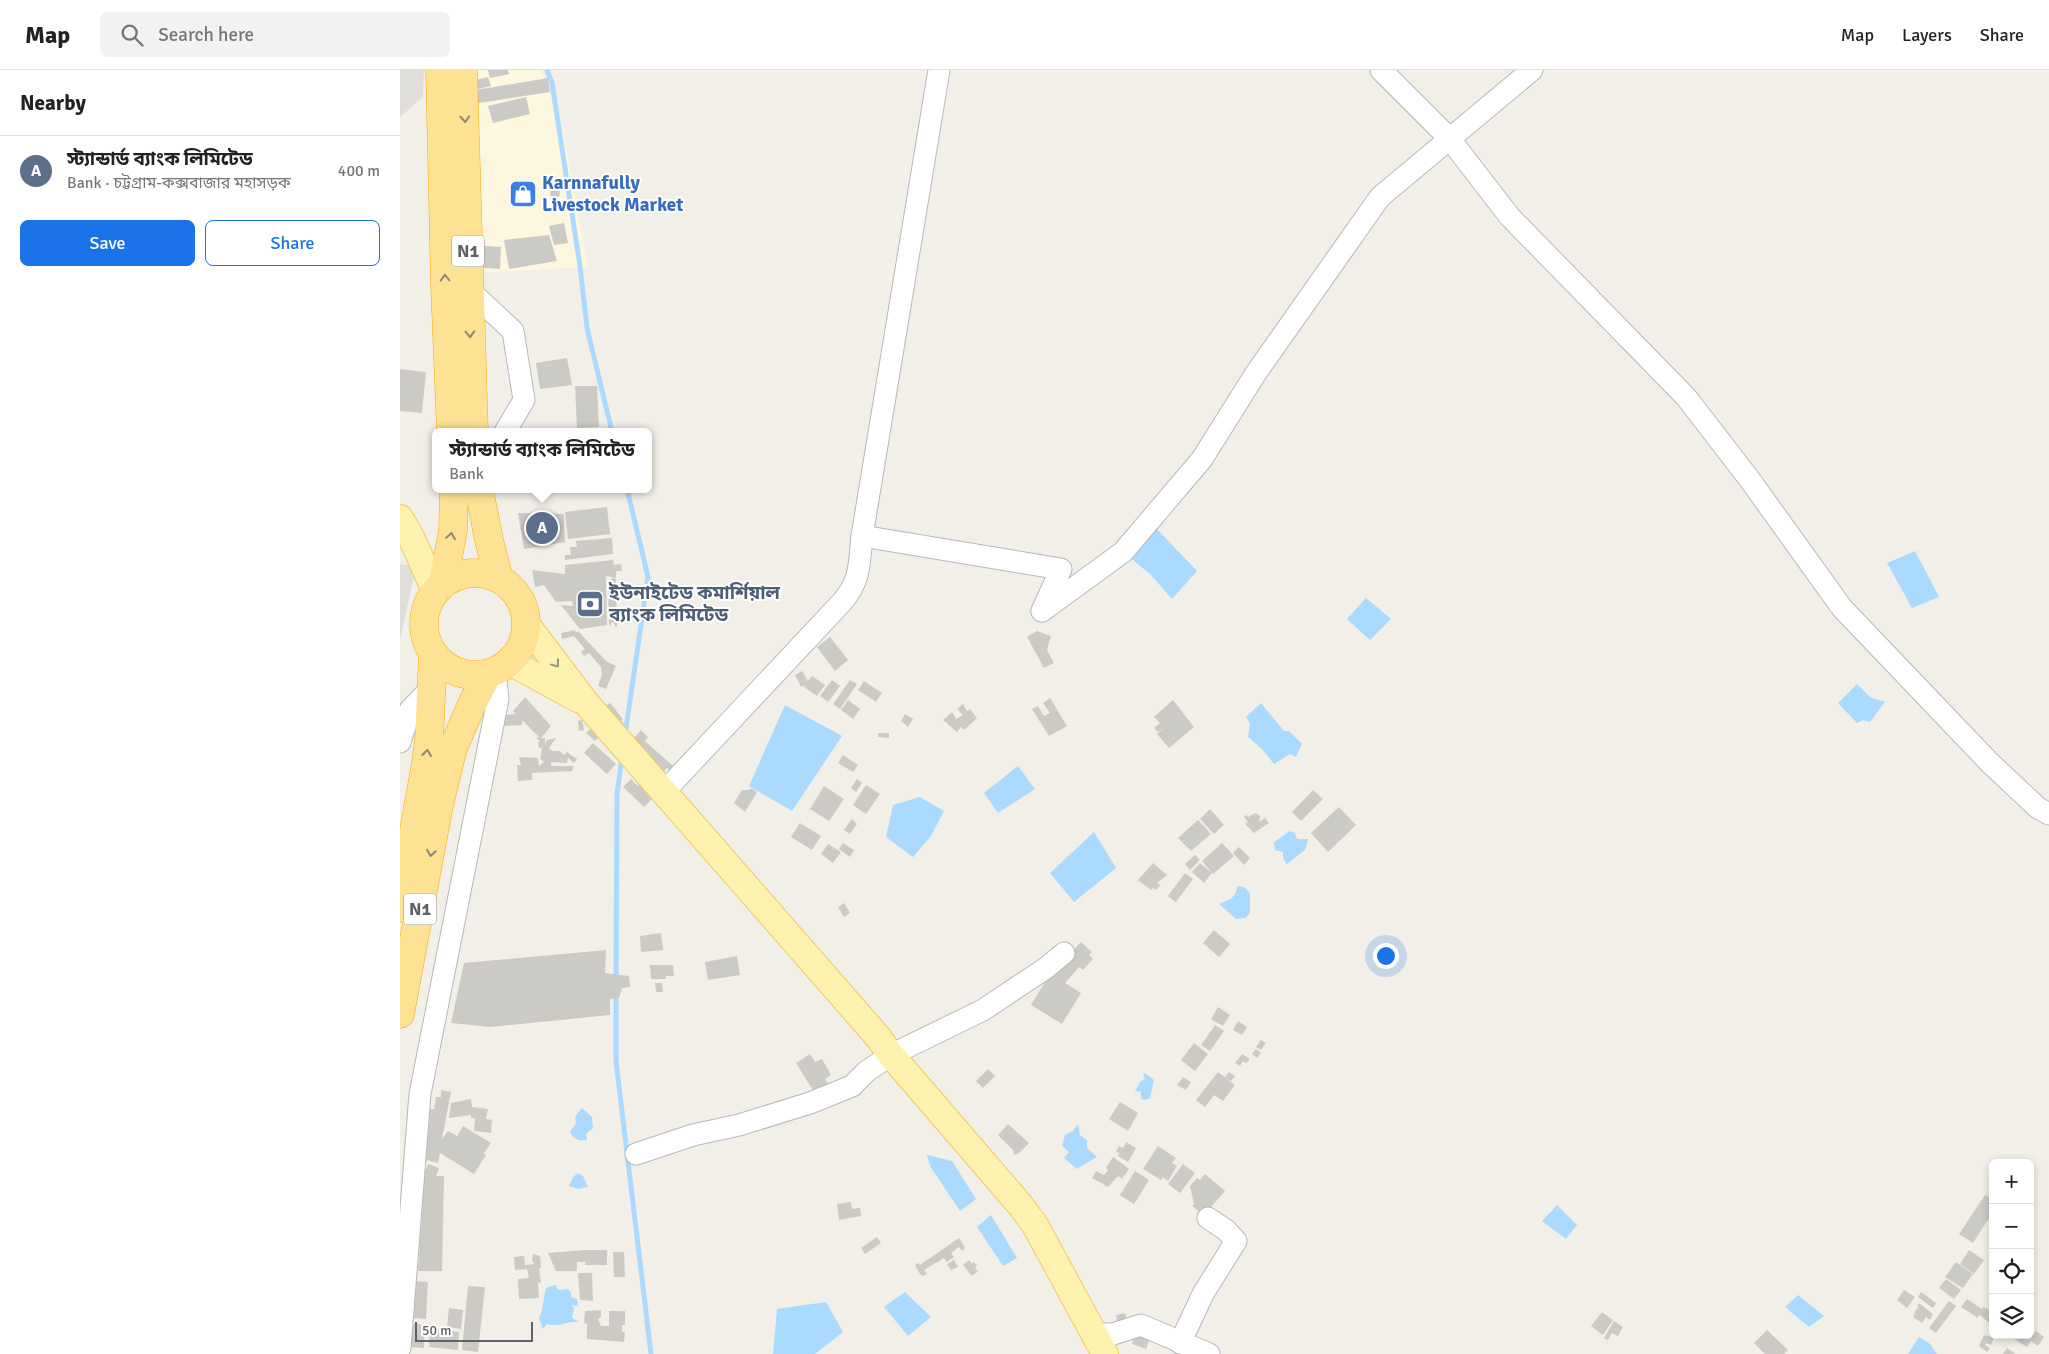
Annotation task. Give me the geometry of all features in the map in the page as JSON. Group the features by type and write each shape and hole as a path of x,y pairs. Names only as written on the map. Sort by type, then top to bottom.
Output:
{"highway":[{"name":"N1","path":"440,70 445,286 451,428"},
{"name":"N1","path":"463,70 474,428"},
{"name":"N1","path":"400,1014 430,803 428,740 433,655 425,639 423,622 426,606 439,587 453,531 454,493"},
{"path":"480,493 489,540 500,579"},
{"path":"439,587 461,574 480,573 500,579 514,590 523,606 527,624"},
{"name":"N1","path":"400,908 430,803 472,704 498,669 522,645 527,624"},
{"path":"433,655 448,668 467,676 498,669"}],"main road":[{"path":"404,532 439,587"},
{"path":"527,624 586,703 878,1037 891,1055 1007,1188 1035,1225 1100,1344"},
{"path":"498,669 586,703"}],"street":[{"path":"663,793 853,590 857,578 862,536 939,70"},
{"path":"1382,70 1449,138 1510,217 1686,397 1750,480 1842,608 1990,763 2038,808 2049,814"},
{"path":"862,536 1061,569 1042,611 1123,552 1202,458 1256,373 1380,197 1532,70"},
{"path":"469,290 513,331 524,400 507,428"},
{"path":"400,1348 420,1094 498,699 498,669"},
{"path":"400,742 410,710 431,688"},
{"path":"636,1154 693,1135 739,1125 852,1086 867,1071 891,1055 983,1010 1046,968 1064,953"},
{"path":"1180,1343 1203,1294 1236,1241 1216,1221 1208,1218"},
{"path":"1100,1344 1113,1334 1141,1325 1209,1354"}],"shaded area":[{"path":"400,70 424,70 423,97 400,117"},
{"name":"Karnnafully Livestock Market","path":"468,70 541,70 561,121 588,267 474,273"},
{"path":"400,564 416,566 400,640"}],"water":[{"path":"1153,525 1197,571 1172,599 1151,575 1128,556"},
{"path":"1915,551 1939,597 1912,608 1887,563"},
{"path":"1366,598 1391,619 1370,640 1347,619"},
{"path":"1857,684 1870,697 1885,702 1870,722 1863,720 1857,723 1838,703"},
{"path":"1261,703 1284,731 1289,731 1302,744 1296,757 1290,754 1274,764 1262,749 1248,737 1250,724 1246,717"},
{"path":"785,705 842,736 792,811 749,786"},
{"path":"1018,766 1035,789 998,813 984,793"},
{"path":"920,797 944,811 931,836 913,857 886,837 893,805"},
{"path":"1290,831 1295,833 1297,839 1308,839 1305,850 1287,864 1283,858 1283,852 1275,850 1274,842"},
{"path":"1094,832 1116,868 1074,902 1050,873"},
{"path":"1237,886 1244,887 1250,893 1250,913 1245,918 1236,919 1219,904 1234,896"},
{"path":"1145,1073 1154,1080 1150,1098 1145,1100 1141,1099 1141,1092 1135,1091 1140,1082 1145,1079 1143,1074"},
{"path":"582,1108 592,1117 593,1128 586,1134 587,1140 577,1139 570,1132 576,1123 576,1115"},
{"path":"1078,1124 1080,1135 1087,1140 1087,1148 1097,1157 1077,1169 1064,1158 1069,1152 1062,1146 1065,1135 1073,1131"},
{"path":"927,1155 952,1161 976,1199 960,1211 930,1166"},
{"path":"578,1173 583,1176 588,1187 578,1189 569,1186 573,1177"},
{"path":"1557,1205 1577,1225 1566,1239 1542,1221"},
{"path":"991,1215 1017,1258 1003,1266 977,1227"},
{"path":"556,1285 558,1290 568,1289 571,1297 577,1299 578,1306 571,1305 574,1308 572,1318 580,1322 556,1325 547,1324 543,1329 539,1318 545,1291 547,1287"},
{"path":"905,1292 931,1317 908,1336 884,1307"},
{"path":"1798,1295 1824,1316 1809,1327 1785,1307"},
{"path":"826,1302 843,1332 815,1354 773,1354 777,1309"},
{"path":"1919,1337 1930,1344 1937,1354 1908,1354"}],"building":[{"path":"488,70 508,70 509,74 490,78"},
{"path":"488,77 491,86 470,91 468,82"},
{"path":"548,78 550,92 472,104 470,91"},
{"path":"526,97 530,114 493,123 488,106"},
{"path":"553,188 557,188 560,193 559,197 553,198 550,195 550,191"},
{"path":"555,200 559,200 562,205 561,209 555,210 552,207 552,203"},
{"path":"564,223 568,243 554,245 549,226"},
{"path":"549,235 557,261 509,269 504,240"},
{"path":"473,245 501,247 500,269 472,267"},
{"path":"567,358 572,385 540,389 536,363"},
{"path":"400,369 426,372 422,413 400,411"},
{"path":"575,386 597,386 599,427 577,428"},
{"path":"607,507 610,534 568,539 565,512"},
{"path":"518,513 564,514 565,542 524,549"},
{"path":"612,538 613,554 565,560 565,555 571,555 570,547 577,547 576,541"},
{"name":"ইউনাইটেড কমার্শিয়াল ব্যাংক লিমিটেড","path":"613,560 614,565 621,564 622,571 616,571 616,578 606,576 607,625 580,629 561,605 573,606 572,601 556,602 544,585 535,587 532,570 565,574 565,565"},
{"path":"612,578 616,579 617,627 615,627 614,622 611,623 611,626 609,624 608,583"},
{"path":"575,630 606,661 616,666 606,689 598,686 602,674 601,667 589,653 584,656 581,652 585,649 574,636 562,639 561,633"},
{"path":"1037,631 1051,636 1047,650 1054,663 1044,668 1027,637"},
{"path":"830,637 848,660 835,671 817,647"},
{"path":"802,671 808,681 812,676 825,685 817,696 804,687 805,685 801,687 795,675"},
{"path":"832,680 840,686 828,702 820,696"},
{"path":"850,680 857,684 840,709 833,704"},
{"path":"864,681 882,693 876,702 858,690"},
{"path":"525,697 551,726 541,738 545,738 545,745 547,740 556,738 549,748 553,751 560,751 564,755 567,752 577,759 574,763 568,758 567,763 551,762 551,766 574,766 572,771 532,773 532,780 518,781 517,765 521,765 519,757 538,758 539,766 544,762 540,759 542,748 539,748 538,743 540,741 536,738 539,737 522,720 522,725 503,726 502,715 516,714 513,711"},
{"path":"1050,698 1067,726 1049,736 1032,709 1038,706 1044,716 1050,713 1043,703"},
{"path":"848,700 860,709 853,719 841,710"},
{"path":"1173,700 1194,727 1169,748 1157,734 1164,728 1158,732 1154,728 1160,723 1154,717"},
{"path":"610,703 623,719 621,721 625,725 622,728 603,707"},
{"path":"963,704 967,711 970,709 977,718 964,730 961,727 957,732 943,720 952,712 956,719 963,715 957,709"},
{"path":"905,714 913,719 908,727 901,721"},
{"path":"582,720 584,730 579,731 578,721"},
{"path":"590,729 599,737 595,741 586,733"},
{"path":"641,730 648,737 645,741 673,766 670,770 667,768 662,773 645,758 649,754 633,739"},
{"path":"878,733 889,733 889,738 878,737"},
{"path":"593,743 616,764 607,774 584,753"},
{"path":"843,755 858,765 853,772 838,763"},
{"path":"631,779 638,786 640,784 652,799 644,807 623,787"},
{"path":"857,779 862,783 856,792 851,788"},
{"path":"866,785 880,794 866,814 853,805"},
{"path":"824,786 844,799 829,821 810,809"},
{"path":"751,788 757,792 745,812 734,803 742,790 750,790"},
{"path":"1313,790 1323,799 1301,821 1292,812"},
{"path":"1339,807 1356,825 1328,852 1311,833"},
{"path":"1210,809 1224,825 1214,834 1200,819"},
{"path":"1256,813 1260,816 1259,822 1265,818 1269,823 1254,833 1245,824 1248,822 1244,817 1246,815 1250,818 1249,816"},
{"path":"852,819 857,824 850,834 844,830"},
{"path":"1198,820 1211,834 1191,851 1178,838"},
{"path":"800,823 821,836 812,850 791,837"},
{"path":"843,843 854,850 850,857 839,849"},
{"path":"1222,843 1234,856 1213,874 1202,861"},
{"path":"828,844 841,852 833,863 821,854"},
{"path":"1239,847 1250,858 1244,865 1233,853"},
{"path":"1195,855 1200,860 1190,870 1185,864"},
{"path":"1153,863 1167,875 1157,883 1160,885 1156,890 1153,888 1151,890 1138,880"},
{"path":"1200,863 1212,873 1204,883 1192,872"},
{"path":"1185,873 1193,879 1176,902 1168,896"},
{"path":"844,903 850,913 844,917 838,907"},
{"path":"1214,930 1230,944 1219,957 1203,943"},
{"path":"661,933 663,950 641,952 640,936"},
{"path":"1081,942 1092,952 1089,955 1093,959 1083,970 1079,967 1065,983 1081,993 1062,1024 1031,1005 1050,974"},
{"path":"606,950 605,973 629,976 630,987 622,988 619,998 610,999 610,1015 490,1027 451,1023 464,963"},
{"path":"737,956 740,975 708,980 705,962"},
{"path":"650,965 673,965 674,976 666,976 666,979 651,979"},
{"path":"655,983 662,983 663,992 656,992"},
{"path":"1218,1007 1230,1015 1223,1026 1211,1019"},
{"path":"1238,1021 1247,1027 1242,1035 1233,1030"},
{"path":"1215,1025 1224,1031 1210,1051 1201,1045"},
{"path":"1261,1040 1266,1043 1261,1050 1256,1047"},
{"path":"1194,1043 1208,1054 1195,1071 1181,1060"},
{"path":"1256,1049 1261,1053 1257,1058 1252,1054"},
{"path":"810,1054 815,1062 822,1059 831,1075 825,1079 830,1086 816,1095 796,1063"},
{"path":"1242,1054 1250,1059 1246,1063 1243,1061 1240,1066 1235,1063"},
{"path":"988,1069 995,1076 983,1088 976,1081"},
{"path":"1218,1072 1235,1085 1223,1101 1214,1095 1205,1107 1196,1100"},
{"path":"1229,1072 1235,1076 1231,1081 1225,1077"},
{"path":"1183,1077 1191,1082 1186,1090 1177,1085"},
{"path":"441,1090 451,1092 442,1139 448,1131 457,1136 463,1126 491,1143 474,1174 440,1153 438,1163 427,1160 426,1163 423,1162 430,1120 428,1122 424,1109 434,1109 436,1097 441,1097"},
{"path":"471,1099 472,1107 488,1109 486,1119 492,1120 491,1133 474,1131 475,1118 471,1118 471,1115 449,1118 451,1103"},
{"path":"1120,1102 1138,1113 1128,1131 1109,1119"},
{"path":"1008,1124 1029,1143 1018,1154 1014,1155 1013,1150 998,1135"},
{"path":"1126,1142 1136,1148 1128,1162 1118,1156 1120,1153 1116,1152 1119,1146 1123,1148"},
{"path":"1158,1146 1176,1158 1172,1163 1177,1166 1168,1181 1163,1177 1161,1180 1143,1169"},
{"path":"1113,1157 1129,1169 1122,1179 1118,1176 1108,1187 1092,1178 1096,1171 1104,1175"},
{"path":"428,1164 439,1168 436,1176 444,1176 442,1271 418,1271 423,1199 420,1198 424,1176 427,1176 424,1175"},
{"path":"1183,1164 1195,1173 1180,1193 1168,1184"},
{"path":"1135,1171 1149,1180 1134,1204 1120,1195"},
{"path":"1205,1174 1225,1191 1204,1215 1192,1206 1194,1204 1190,1186 1197,1178 1200,1180"},
{"path":"1985,1195 1989,1197 1989,1218 1973,1243 1959,1234"},
{"path":"851,1202 852,1209 860,1208 861,1216 839,1220 837,1204"},
{"path":"877,1237 881,1243 865,1254 861,1248"},
{"path":"959,1238 965,1248 962,1251 959,1247 951,1253 954,1257 947,1262 944,1258 924,1270 927,1274 923,1276 920,1274 915,1265 918,1263 920,1265"},
{"path":"607,1250 607,1265 585,1265 586,1262 577,1262 577,1271 556,1271 548,1253"},
{"path":"1969,1250 1984,1260 1974,1274 1960,1264"},
{"path":"613,1252 624,1252 625,1277 614,1277"},
{"path":"533,1254 540,1256 541,1282 538,1283 539,1298 519,1299 518,1279 529,1278 527,1269 515,1270 514,1257 524,1256 525,1265 534,1264 532,1260"},
{"path":"954,1260 958,1267 951,1270 947,1264"},
{"path":"969,1260 972,1264 973,1262 977,1265 975,1268 978,1271 972,1276 963,1265"},
{"path":"1956,1262 1973,1274 1963,1288 1945,1277"},
{"path":"578,1273 592,1273 593,1301 580,1300"},
{"path":"1946,1279 1961,1290 1954,1299 1939,1288"},
{"path":"413,1281 428,1282 426,1319 411,1318"},
{"path":"468,1286 485,1287 478,1352 462,1350"},
{"path":"1904,1290 1915,1297 1907,1308 1897,1300"},
{"path":"1921,1292 1936,1303 1933,1308 1918,1297"},
{"path":"1967,1299 1982,1309 1984,1307 1989,1310 1989,1322 1979,1315 1978,1318 1961,1307"},
{"path":"1949,1301 1956,1306 1936,1333 1929,1328"},
{"path":"1919,1303 1933,1314 1930,1320 1926,1317 1922,1323 1913,1317 1914,1312 1919,1307 1917,1306"},
{"path":"449,1308 463,1310 461,1329 447,1327"},
{"path":"601,1310 601,1317 598,1319 601,1326 609,1326 609,1311 625,1311 625,1325 622,1325 622,1332 625,1332 624,1342 587,1339 587,1324 584,1323 585,1311"},
{"path":"1602,1312 1613,1320 1603,1335 1591,1326"},
{"path":"1125,1313 1127,1321 1118,1328 1116,1315"},
{"path":"1614,1321 1623,1327 1618,1336 1612,1333 1608,1340 1604,1338"},
{"path":"411,1324 425,1324 424,1348 410,1347"},
{"path":"1137,1327 1152,1332 1146,1349 1132,1344"},
{"path":"430,1329 459,1332 458,1350 429,1347"},
{"path":"1767,1330 1788,1350 1784,1354 1765,1354 1754,1343"},
{"path":"2036,1331 2044,1337 2038,1346 2031,1341 2027,1347 2014,1339 2034,1339"},
{"path":"1984,1335 1989,1336 1989,1339 1994,1339 1991,1345 1986,1343 1985,1345 1990,1348 1987,1352 1979,1346"},
{"path":"2007,1348 2016,1354 2003,1354"}],"waterway":[{"path":"547,70 552,83 580,266 587,328 611,428"},
{"path":"625,735 648,577 628,493"},
{"path":"616,981 617,794 622,758"},
{"path":"616,992 616,1061 651,1354"}],"place":[{"name":"Karnnafully Livestock Market","path":"523,194"},
{"name":"স্ট্যান্ডার্ড ব্যাংক লিমিটেড","path":"542,528"},
{"name":"ইউনাইটেড কমার্শিয়াল ব্যাংক লিমিটেড","path":"590,604"}]}
